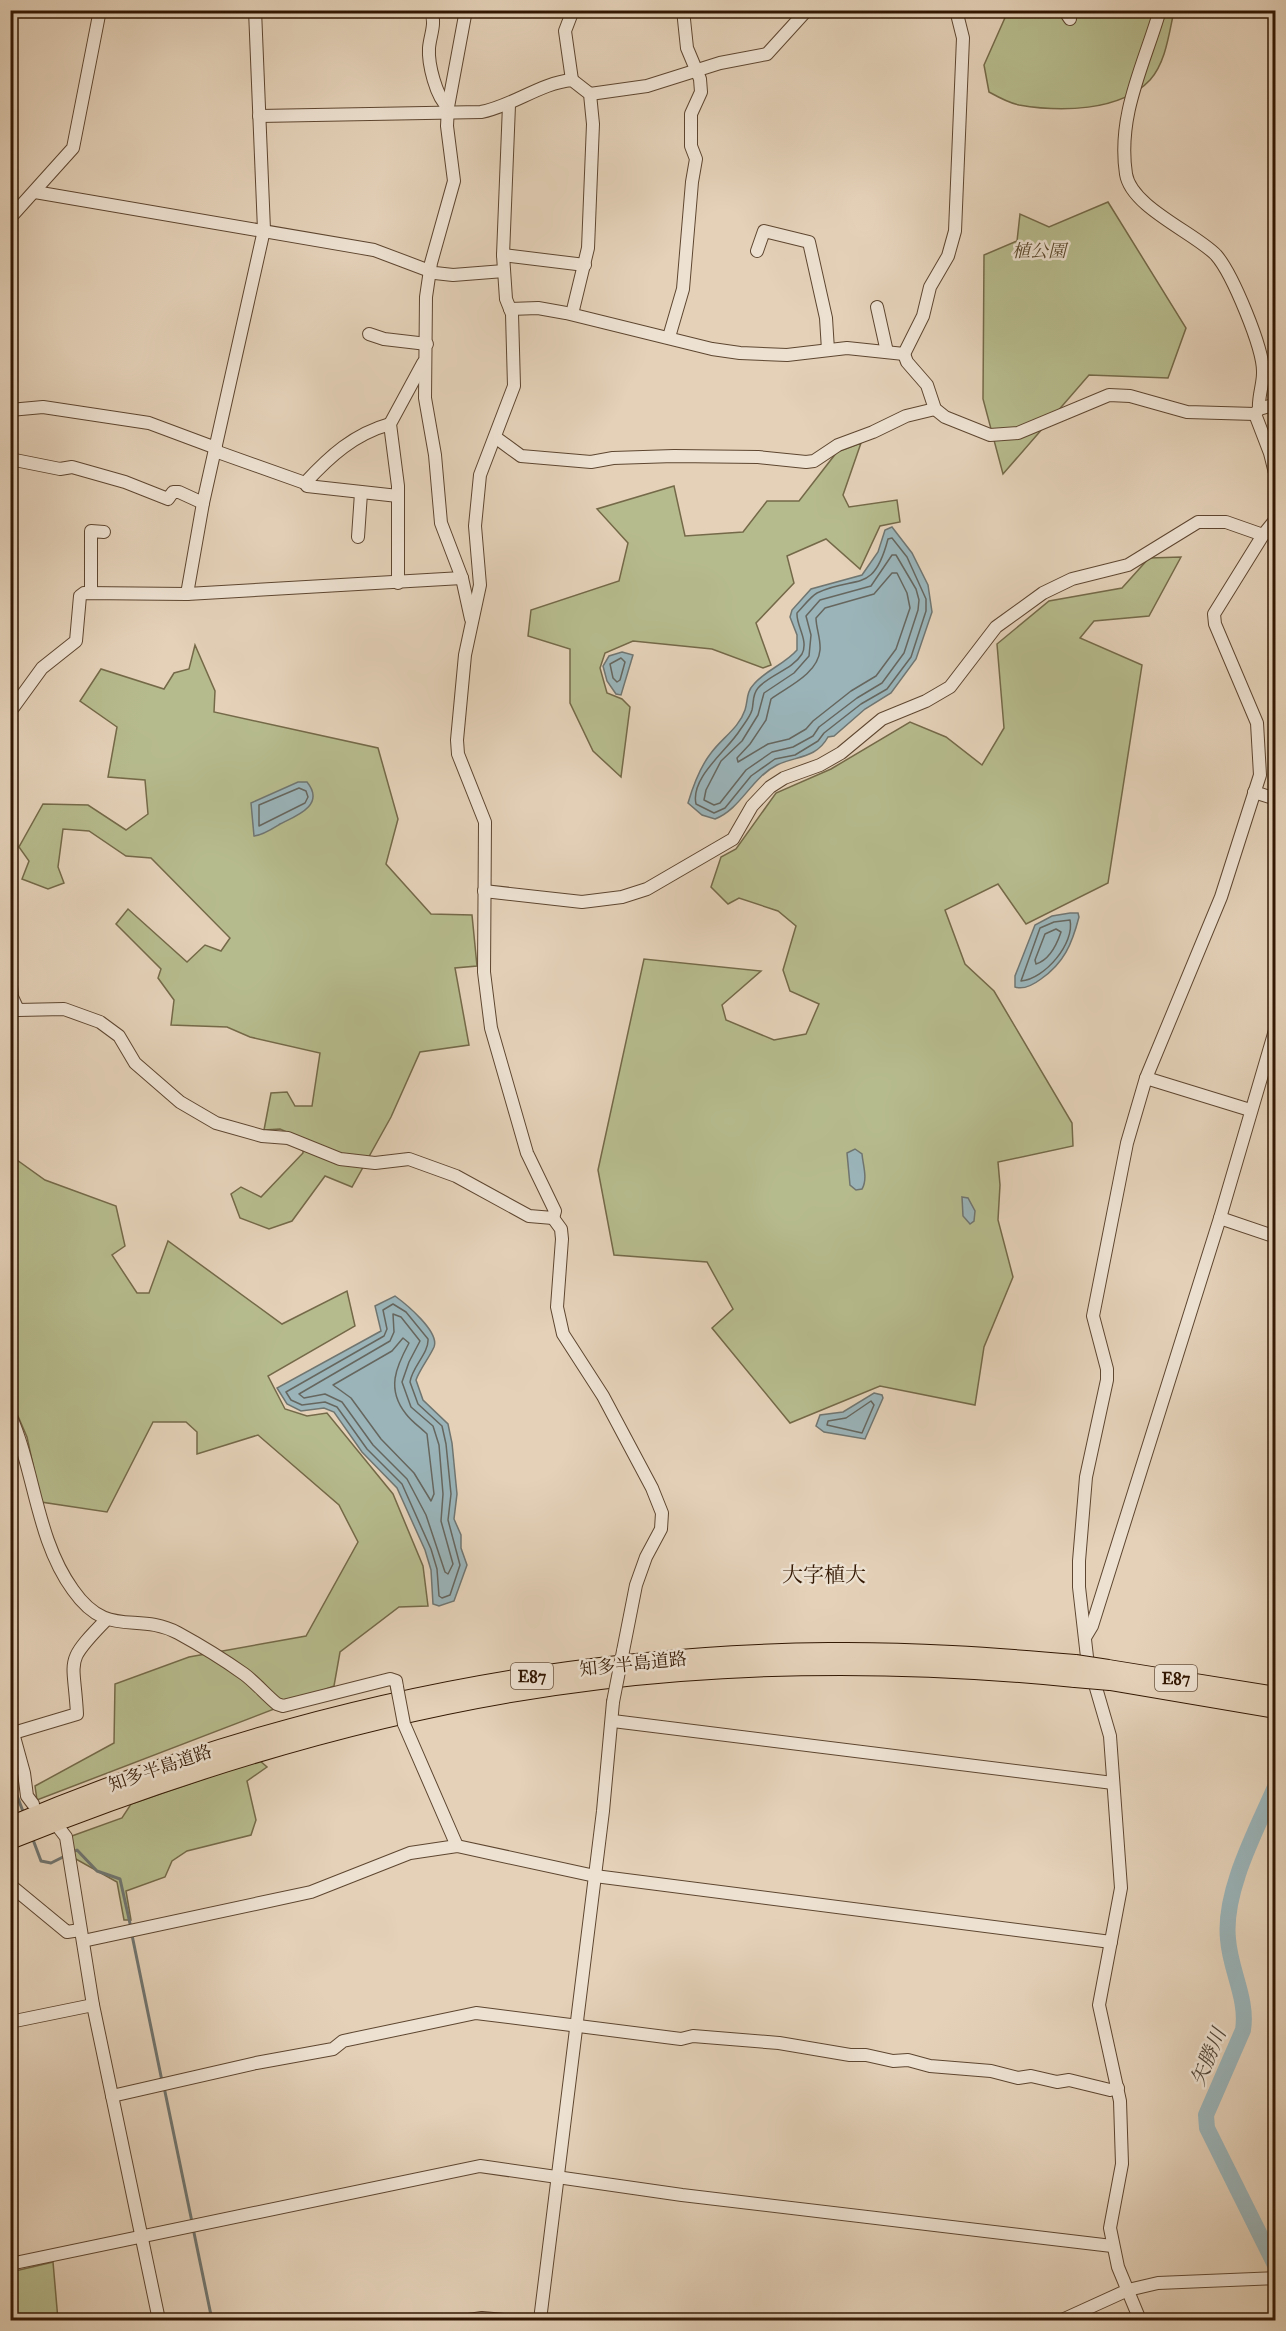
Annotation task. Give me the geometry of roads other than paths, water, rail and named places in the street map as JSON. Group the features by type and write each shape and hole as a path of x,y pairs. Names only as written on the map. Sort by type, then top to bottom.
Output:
{"highway":[{"name":"知多半島道路","path":"10,1826 94,1791 260,1735 350,1710 455,1688 551,1673 645,1662 829,1652 916,1653 1109,1675 1242,1696 1275,1696"},
{"name":"知多半島道路","path":"10,1840 88,1808 264,1750 356,1726 457,1704 598,1680 740,1668 829,1665 1075,1671"},
{"name":"知多半島道路","path":"1242,1696 1275,1709"}],"street":[{"path":"10,218 73,148 100,10"},
{"path":"187,594 203,503 264,230 255,10"},
{"path":"430,10 434,18 429,51 441,101 448,111"},
{"path":"466,10 448,111 447,126 454,181 429,271 426,297 425,398 435,455 440,517 462,578 471,624"},
{"path":"572,80 564,31 573,10"},
{"path":"669,336 683,290 696,159 691,146 692,107 701,92 698,72 687,48 683,10"},
{"path":"259,116 481,112 508,105 556,81 572,80 590,94 647,86 698,72 720,63 769,53 807,10"},
{"path":"1160,10 1132,93 1124,141 1126,174 1132,187 1150,206 1216,255 1223,267 1257,338 1263,374 1257,412 1275,477"},
{"path":"956,11 963,38 955,231 948,256 930,287 923,316 904,354 907,362 927,385 935,409 945,417 971,428 997,435 1018,433 1043,424 1108,395 1130,396 1187,412 1257,412 1275,404"},
{"path":"572,315 588,248 592,155 590,94"},
{"path":"508,105 503,255 510,309 514,386 480,475 475,526 480,585 476,614 471,624 465,655 457,740 459,754 485,822 484,972 491,1028 527,1153 555,1211 554,1218 561,1229 557,1307 563,1334 603,1396 661,1507 661,1529 646,1557 636,1585 614,1702 578,2027 540,2320"},
{"path":"35,192 374,250 429,271 453,275 504,271"},
{"path":"757,251 764,231 809,242 826,318 828,350"},
{"path":"503,255 585,265"},
{"path":"878,307 887,352"},
{"path":"510,309 538,308 669,336 712,349 761,355 787,355 847,348 904,354"},
{"path":"369,334 427,349"},
{"path":"398,583 398,496 390,424 417,376 427,349"},
{"path":"10,410 43,407 149,423 308,486 398,496"},
{"path":"495,437 521,456 591,462 613,458 674,456 758,457 806,462 814,461 838,445 906,416 935,409"},
{"path":"305,483 330,457 352,440 390,424"},
{"path":"10,459 60,469 72,467 125,482 168,499 173,492 179,492 203,503"},
{"path":"358,537 362,493"},
{"path":"1140,2320 1112,2246 1112,2212 1122,2164 1118,2088 1099,2005 1121,1888 1110,1736 1087,1657 1079,1579 1086,1477 1107,1380 1107,1369 1093,1316 1127,1143 1146,1078 1221,897 1254,792 1261,761 1257,723 1215,624 1214,614 1275,519"},
{"path":"484,891 582,902 622,897 646,889 728,843 739,830 760,795 770,786 784,778 820,765 841,753 882,719 927,701 950,687 996,627 1043,592 1072,579 1128,565 1198,522 1226,522 1263,535"},
{"path":"91,593 91,531 104,531"},
{"path":"10,712 42,668 76,640 80,596 91,593 187,594 462,578"},
{"path":"1254,792 1275,799"},
{"path":"10,974 12,997 18,1010 32,1012 64,1009 106,1025 119,1036 135,1063 180,1102 216,1123 262,1136 288,1138 340,1159 375,1163 409,1159 456,1176 529,1216 554,1218"},
{"path":"1086,1636 1095,1616 1220,1218 1275,1027"},
{"path":"1146,1078 1250,1110"},
{"path":"1220,1218 1275,1237"},
{"path":"10,1415 23,1446 40,1516 59,1565 78,1597 106,1620 149,1624 177,1633 244,1674 277,1704 283,1706 390,1679 396,1681 404,1724 457,1846"},
{"path":"33,1804 27,1796 24,1773 12,1733 77,1714 72,1678 75,1654 106,1620"},
{"path":"613,1721 1113,1783"},
{"path":"59,1828 66,1837 93,2005 159,2320"},
{"path":"10,1885 67,1932 81,1935 311,1893 410,1852 457,1846 595,1876 1111,1942"},
{"path":"10,2022 93,2005"},
{"path":"112,2096 256,2063 333,2049 344,2041 465,2013 681,2039 693,2036 779,2043 893,2061 908,2060 930,2066 991,2071 1018,2078 1031,2076 1058,2082 1076,2080 1110,2090 1118,2088"},
{"path":"10,2264 480,2166 682,2195 1112,2246"},
{"path":"1062,2320 1128,2290 1158,2283 1271,2278"},
{"path":"469,2320 482,2318 504,2320"}],"water":[{"path":"892,527 912,553 928,585 932,612 916,659 891,693 865,709 834,736 828,737 818,749 777,765 768,771 724,814 715,819 702,815 688,803 703,764 739,722 751,687 797,650 797,635 790,617 792,610 811,589 862,575 878,552 885,530"},
{"path":"622,652 633,655 621,695 616,694 607,681 603,666 609,656"},
{"path":"298,782 307,782 312,790 313,797 307,809 264,833 254,836 251,803"},
{"path":"1078,913 1079,917 1070,944 1056,966 1035,983 1025,987 1015,987 1015,976 1035,925 1052,916"},
{"path":"855,1149 862,1154 865,1176 862,1189 856,1190 850,1185 847,1153"},
{"path":"962,1197 968,1198 975,1211 974,1221 970,1224 963,1216"},
{"path":"395,1296 421,1319 432,1334 434,1347 416,1380 423,1400 448,1424 452,1443 457,1494 454,1519 461,1535 461,1548 467,1565 454,1601 439,1606 433,1604 431,1570 425,1550 397,1488 362,1452 334,1412 324,1408 301,1411 287,1404 277,1388 381,1331 375,1306"},
{"path":"874,1393 882,1395 883,1398 865,1439 824,1432 816,1426 820,1415 843,1412"}],"waterway":[{"name":"矢勝川","path":"1276,1785 1243,1860 1231,1901 1228,1920 1229,1951 1243,2007 1243,2030 1206,2115 1207,2128 1276,2267"},
{"path":"10,1797 16,1793 24,1814"},
{"path":"32,1837 41,1861 51,1863 65,1856"},
{"path":"71,1853 77,1850 97,1871 120,1879 131,1928"},
{"path":"132,1935 162,2081"},
{"path":"164,2087 192,2222"},
{"path":"193,2228 212,2320"}],"district":[{"name":"大字植大","path":"824,1575"}],"park label":[{"name":"植公園","path":"1039,251"}]}
